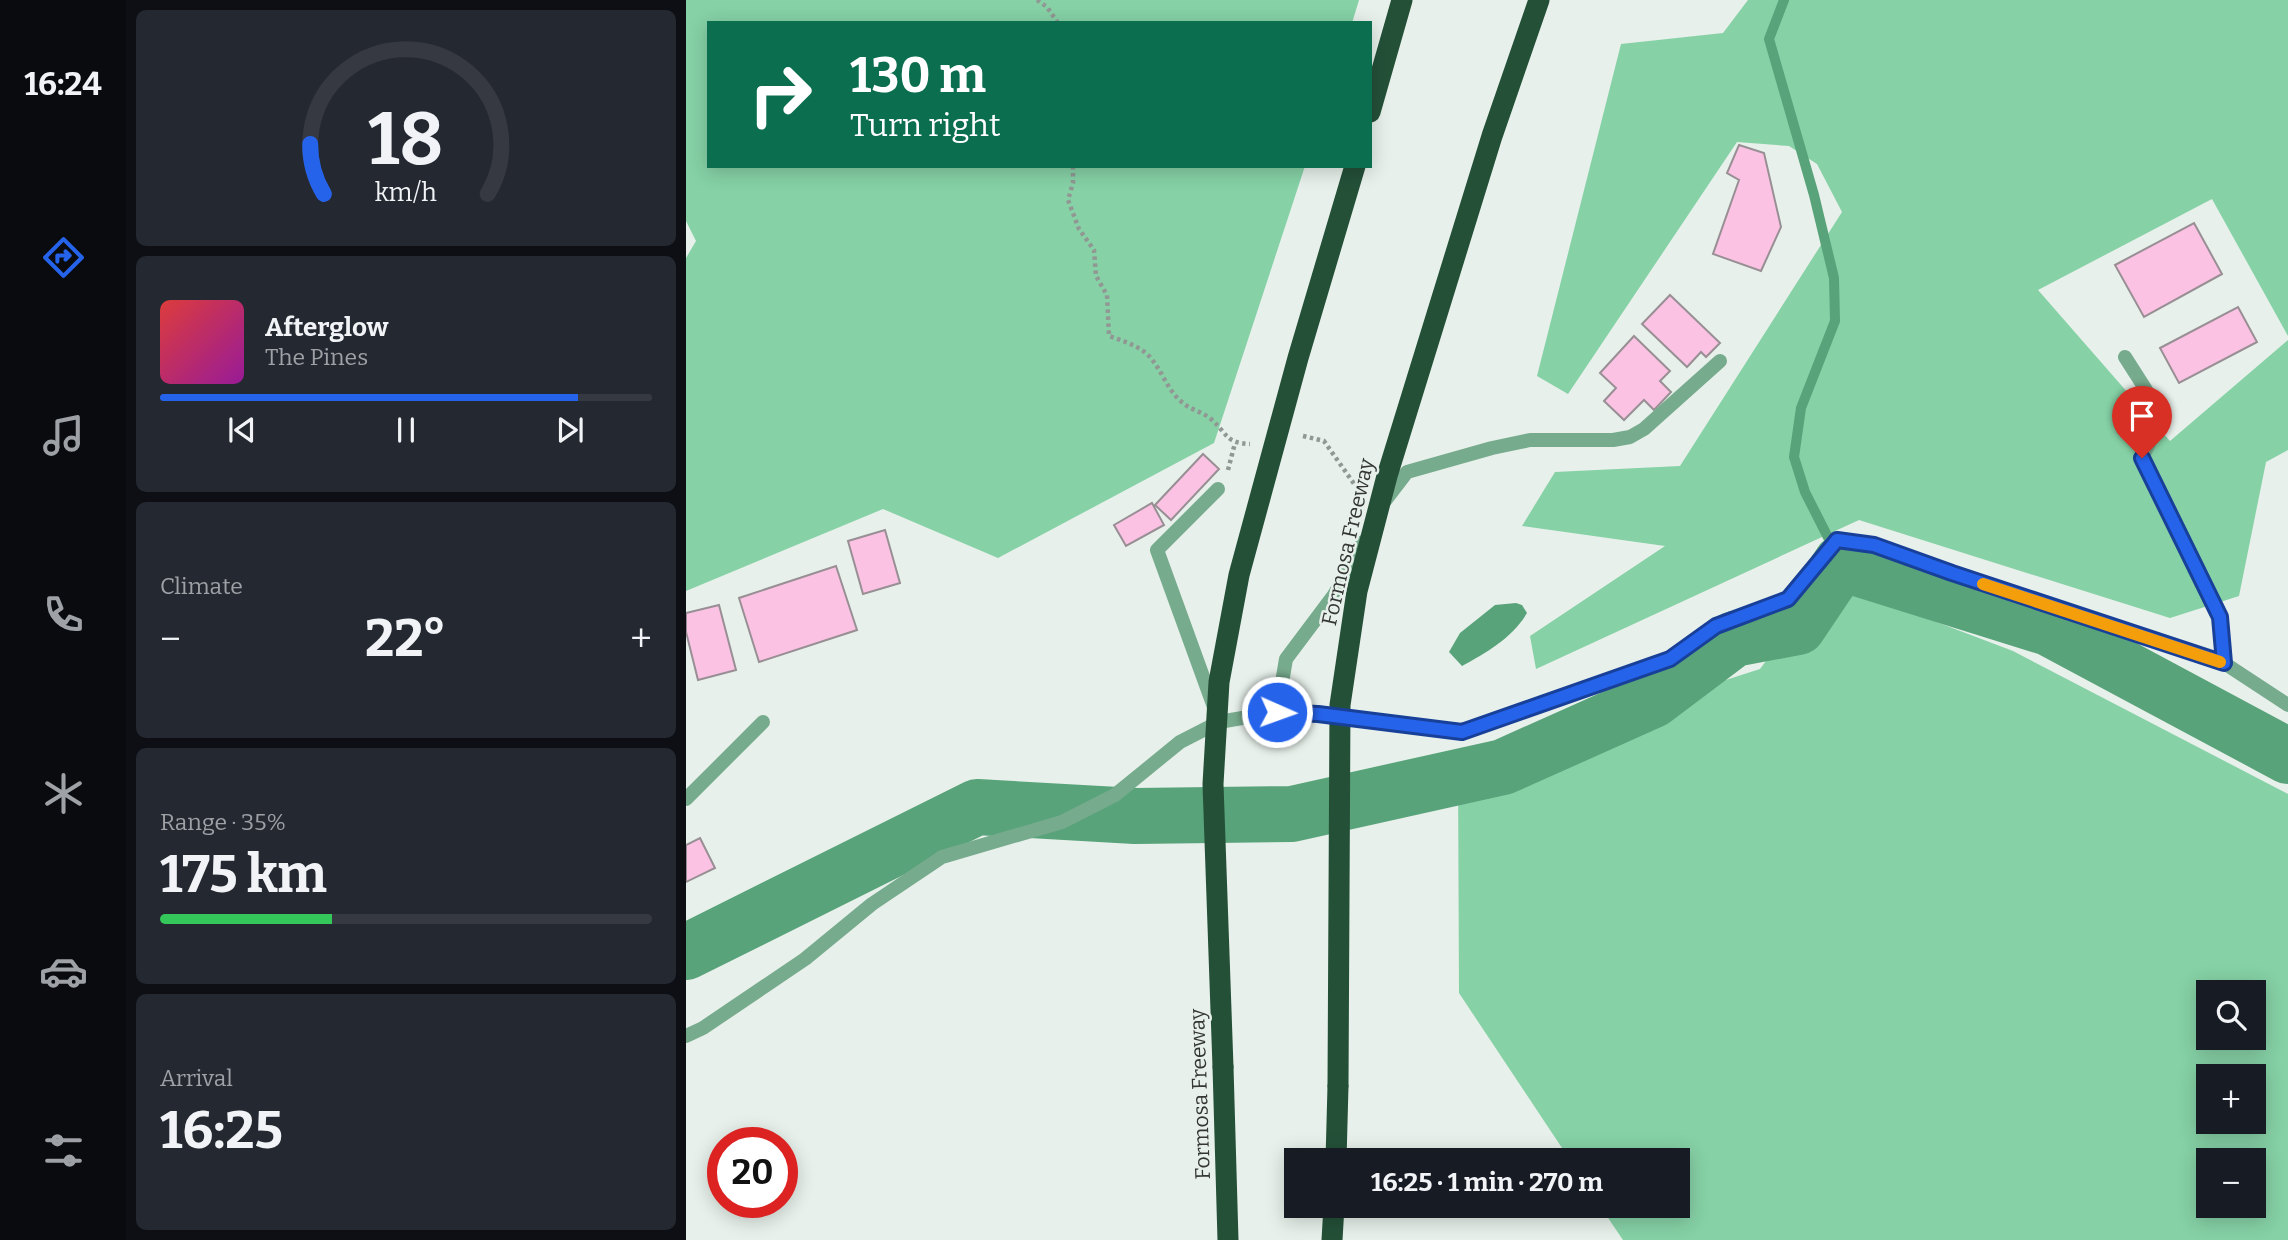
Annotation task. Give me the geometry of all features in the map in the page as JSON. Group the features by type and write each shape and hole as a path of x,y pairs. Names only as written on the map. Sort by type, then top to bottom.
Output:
{"highway":[{"path":"1372,105 1402,0"},
{"name":"Formosa Freeway","path":"1336,1148 1340,705 1357,591 1387,476 1492,136 1539,0"},
{"name":"Formosa Freeway","path":"1228,1240 1213,784 1219,682 1243,563 1298,358 1354,168"},
{"path":"1332,1240 1333,1218"}],"lane":[{"path":"2125,357 2162,415 2142,458 2220,617 2224,663"},
{"path":"1277,712 1286,659 1334,595 1379,511 1407,472 1492,447 1530,440 1613,440 1630,437 1644,429 1720,361"},
{"path":"1218,489 1157,550 1219,722"},
{"path":"686,1036 703,1028 805,959 872,904 942,857 1062,822 1115,795 1180,742 1219,722 1277,712 1318,714 1462,732 1670,659 1716,626 1788,599 1837,540 1874,545 2224,663 2288,705"},
{"path":"686,799 763,722"}],"path":[{"path":"1037,0 1047,7 1057,21"},
{"path":"1073,168 1073,183 1068,200 1079,229 1094,250 1096,276 1107,295 1109,336 1131,343 1149,356 1171,390 1183,403 1210,418 1235,443 1255,444"},
{"path":"1301,435 1324,441 1358,489 1379,511"}],"shaded area":[{"path":"686,0 1359,0 1353,21 707,21 707,168 1304,168 1214,443 998,558 883,509 686,591 686,258 696,241 686,221"},
{"path":"1748,0 2288,0 2288,336 2212,199 2038,290 2170,441 2288,340 2288,450 2266,462 2239,596 2170,618 1859,520 1536,669 1530,636 1665,546 1522,526 1555,472 1680,466 1842,212 1817,164 1789,146 1737,142 1568,394 1537,376 1621,44 1723,33"},
{"path":"1826,580 2013,651 2288,794 2288,1240 1623,1240 1608,1218 1690,1218 1690,1148 1562,1148 1459,993 1458,766 1760,669"},
{"path":"1495,605 1522,605 1527,613 1514,630 1498,644 1462,666 1449,652 1460,633"}],"building":[{"path":"1739,145 1764,153 1781,227 1761,271 1713,254 1739,180 1727,173"},
{"path":"2194,223 2222,274 2144,317 2115,265"},
{"path":"1670,295 1720,343 1706,357 1701,352 1687,367 1642,324"},
{"path":"2238,307 2257,342 2179,383 2160,348"},
{"path":"1634,336 1670,371 1660,381 1671,392 1654,410 1644,400 1624,420 1604,401 1616,388 1600,373"},
{"path":"1203,454 1219,469 1171,520 1155,505"},
{"path":"1152,503 1164,525 1126,546 1114,525"},
{"path":"885,530 900,583 863,594 848,541"},
{"path":"836,566 857,630 759,662 739,598"},
{"path":"719,605 736,670 698,680 686,632 686,613"},
{"path":"700,838 715,868 686,882 686,845"}],"waterway":[{"path":"1784,0 1769,39 1814,195 1834,278 1835,321 1801,408 1794,457 1805,492 1841,563"},
{"path":"686,952 977,807 1135,816 1292,814 1503,767 1653,700 1734,639 1798,627 1841,563 2049,628 2288,756"}],"slow traffic":[{"path":"1983,584 2220,662"}],"route":[{"path":"1277,712 1318,714 1462,732 1670,659 1716,626 1788,599 1837,540 1874,545 2224,663 2220,617 2142,458"}]}
